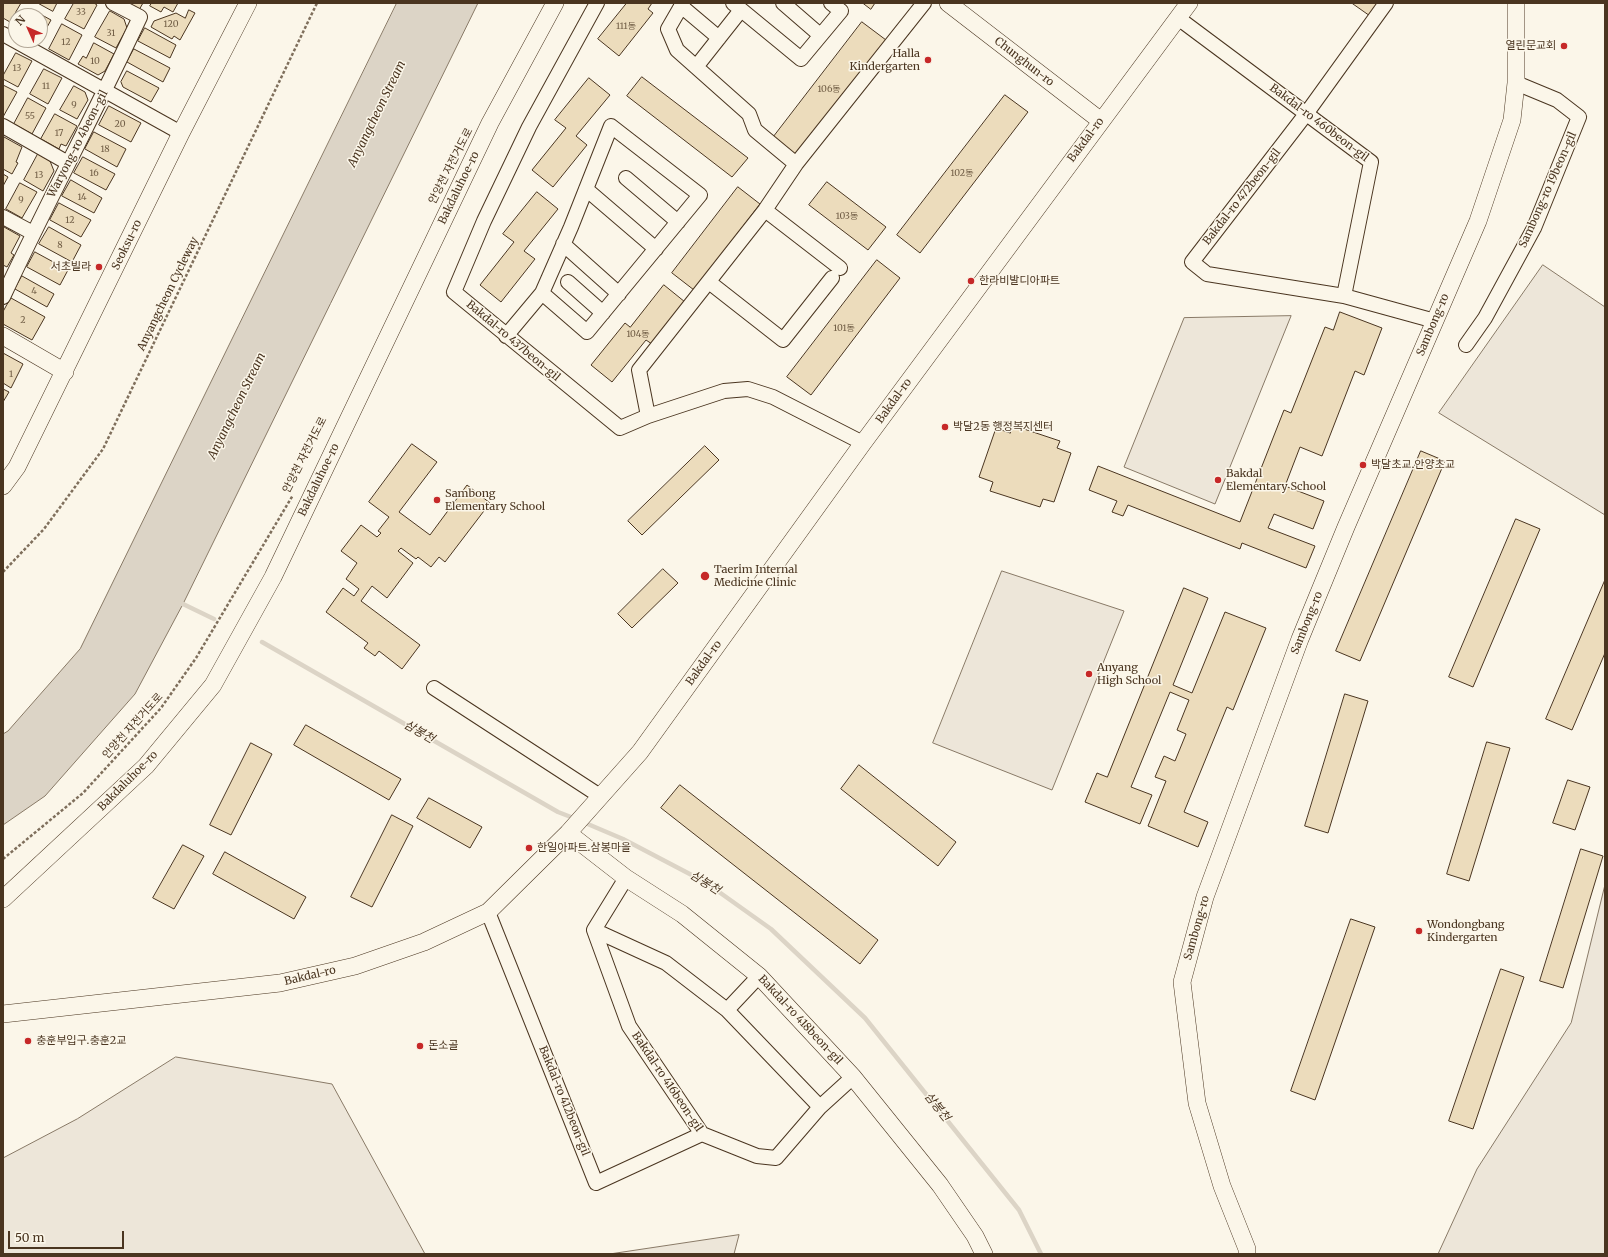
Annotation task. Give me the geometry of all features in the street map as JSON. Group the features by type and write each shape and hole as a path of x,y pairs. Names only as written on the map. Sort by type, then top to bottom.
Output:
{"street":[{"name":"Waryong-ro 4beon-gil","path":"3,297 33,233 105,92 140,17 113,3"},
{"name":"Seoksu-ro","path":"3,486 17,467 65,372 181,133 248,3"},
{"name":"Bakdaluhoe-ro","path":"3,899 146,766 213,685 273,577 490,123 554,3"},
{"name":"Bakdal-ro 437beon-gil","path":"597,3 529,127 484,221 454,292 620,428 648,416 724,391 748,390 773,397 863,443"},
{"path":"783,3 820,35"},
{"path":"696,67 719,38 737,6 801,59 841,10 831,3"},
{"path":"648,416 639,370 765,210 796,164 924,3"},
{"name":"Chunghun-ro","path":"948,3 1101,121"},
{"name":"Bakdal-ro","path":"3,1014 280,983 355,966 424,942 488,912 571,831 599,797 640,752 863,443 1189,3"},
{"name":"Bakdal-ro 472beon-gil","path":"1344,296 1207,274 1192,262 1306,114 1386,3"},
{"name":"Sambong-ro","path":"1247,1254 1247,1249 1222,1186 1198,1103 1182,982 1205,898 1300,639 1346,527 1478,221 1512,120 1516,82 1516,3"},
{"path":"719,38 682,5 668,29 677,50 749,114 755,130 796,164"},
{"name":"Bakdal-ro 460beon-gil","path":"1178,18 1371,162 1344,296"},
{"path":"3,34 181,133"},
{"name":"Sambong-ro 19beon-gil","path":"1466,345 1485,318 1534,228 1579,117 1557,100 1516,82"},
{"path":"3,126 68,163"},
{"path":"506,336 542,293 611,126 700,195 587,332 542,293"},
{"path":"626,178 678,222"},
{"path":"586,189 656,249"},
{"path":"709,282 783,340 836,273 765,210"},
{"path":"3,217 33,233"},
{"path":"563,244 619,294"},
{"path":"568,282 603,313"},
{"path":"1344,296 1435,321"},
{"path":"3,336 65,372"},
{"path":"434,688 599,797"},
{"name":"Bakdal-ro 418beon-gil","path":"571,831 626,878 682,914 759,976 853,1077 940,1185 975,1236 984,1254"},
{"path":"626,878 594,930 666,963 727,1010 820,1107"},
{"name":"Bakdal-ro 412beon-gil","path":"488,912 596,1183 702,1134"},
{"name":"Bakdal-ro 416beon-gil","path":"594,930 629,1026 702,1134 757,1156 776,1158 820,1107 853,1077"},
{"path":"727,1010 759,976"}],"path":[{"name":"Anyangcheon Cycleway","path":"3,572 44,529 103,449 317,3"},
{"name":"안양천 자전거도로","path":"3,859 83,793 161,708 196,658 294,494"}],"shaded area":[{"path":"1543,265 1605,307 1605,515 1439,413"},
{"path":"1291,316 1215,504 1124,467 1184,318"},
{"path":"1002,571 1124,611 1052,790 933,743"},
{"path":"1605,885 1605,1254 1438,1254 1477,1169 1571,1023"},
{"path":"176,1057 332,1084 425,1254 3,1254 3,1158 77,1119"},
{"path":"739,1235 734,1254 610,1254"}],"water":[{"name":"Anyangcheon Stream","path":"397,3 478,3 183,604 135,694 45,796 3,825 3,734 8,731 80,649"}],"building":[{"path":"3,3 21,3 18,8 8,8 8,21 3,18"},
{"path":"38,3 57,3 53,11"},
{"path":"74,3 94,3 97,5 84,29 65,19"},
{"path":"126,3 143,3 139,10"},
{"path":"152,3 178,3 173,12 164,7 161,12 150,6"},
{"path":"627,3 652,3 648,9 653,13 619,56 598,39"},
{"path":"863,3 875,3 871,9"},
{"path":"1352,3 1386,3 1375,19"},
{"path":"189,10 195,13 180,40 174,36 172,39 151,27 154,21 176,13 185,18"},
{"path":"110,11 124,19 127,28 116,48 95,37"},
{"path":"48,18 51,20 48,25"},
{"path":"862,22 886,40 796,157 772,139"},
{"path":"62,24 82,35 69,60 49,49"},
{"path":"145,28 176,45 170,58 138,41"},
{"path":"94,43 114,54 105,71 98,75 78,64 83,56 86,58"},
{"path":"134,49 170,68 163,82 127,62"},
{"path":"16,53 32,61 18,87 3,79 3,76"},
{"path":"44,69 62,78 48,104 30,94"},
{"path":"127,71 159,88 151,102 123,87 121,82"},
{"path":"642,77 748,158 732,177 627,96"},
{"path":"589,78 610,95 576,136 587,145 553,187 532,170 566,128 555,120"},
{"path":"3,85 17,92 3,117"},
{"path":"74,86 85,92 88,100 77,119 60,110"},
{"path":"1005,95 1028,112 920,253 897,235"},
{"path":"28,98 46,108 32,134 14,124"},
{"path":"109,106 141,123 131,142 99,125"},
{"path":"55,114 77,126 66,146 61,144 59,149 41,139"},
{"path":"94,132 126,149 117,167 85,149"},
{"path":"4,137 22,147 16,162 18,163 12,174 3,169"},
{"path":"38,154 50,161 54,171 43,191 24,180"},
{"path":"83,157 115,174 106,190 74,173"},
{"path":"3,174 8,177 3,186"},
{"path":"71,180 102,198 94,213 62,196"},
{"path":"827,182 886,227 868,250 809,205"},
{"path":"20,183 37,192 22,218 6,209"},
{"path":"738,187 760,204 694,290 672,273"},
{"path":"537,192 558,209 524,251 535,259 501,302 480,285 514,242 503,234"},
{"path":"59,203 91,220 81,237 50,220"},
{"path":"4,227 20,236 11,253 14,255 7,267 3,265"},
{"path":"49,227 81,245 72,262 39,244"},
{"path":"35,252 68,270 60,285 27,267"},
{"path":"877,260 900,278 811,395 787,377"},
{"path":"22,276 54,294 47,307 15,289"},
{"path":"664,285 685,302 652,344 646,340 612,382 591,365 625,323 630,327"},
{"path":"11,298 45,317 32,340 3,324 3,312"},
{"path":"1340,312 1382,328 1364,375 1355,371 1322,456 1300,447 1285,486 1324,501 1313,529 1274,514 1268,528 1315,546 1306,568 1242,543 1240,549 1128,505 1123,516 1112,512 1117,501 1089,490 1098,466 1240,522 1284,410 1291,413 1325,327 1333,330"},
{"path":"3,353 23,364 11,388 3,383"},
{"path":"3,389 9,392 3,402"},
{"path":"1012,425 1060,441 1057,448 1071,453 1054,502 1043,499 1040,507 990,491 993,482 979,477 996,428 1010,433"},
{"path":"412,444 437,462 399,512 430,535 467,485 490,503 445,562 439,557 431,567 418,557 416,559 401,548 398,551 413,563 387,598 372,586 361,601 420,645 402,669 379,651 375,656 364,648 368,643 326,612 343,588 354,596 359,589 346,579 357,563 341,551 361,525 377,537 381,533 378,531 389,517 369,502"},
{"path":"705,446 719,460 642,535 628,521"},
{"path":"1421,451 1445,461 1360,661 1336,651"},
{"path":"1516,519 1540,529 1473,687 1449,677"},
{"path":"663,569 678,583 632,628 618,614"},
{"path":"1605,580 1605,653 1572,730 1546,719"},
{"path":"1184,588 1208,598 1173,685 1192,693 1225,612 1266,628 1233,710 1227,707 1184,812 1208,822 1198,847 1148,826 1166,781 1155,777 1164,756 1175,761 1186,734 1177,730 1189,700 1170,692 1131,787 1152,795 1140,824 1085,802 1097,773 1107,777"},
{"path":"1345,694 1368,701 1328,833 1305,826"},
{"path":"306,725 401,779 389,800 294,745"},
{"path":"1487,742 1510,748 1469,881 1447,874"},
{"path":"251,743 272,754 231,835 210,825"},
{"path":"859,765 956,842 938,866 841,789"},
{"path":"1568,780 1590,787 1575,830 1553,823"},
{"path":"680,785 878,940 860,964 661,808"},
{"path":"429,798 482,827 470,848 417,818"},
{"path":"392,815 413,826 372,907 351,897"},
{"path":"183,845 204,856 174,909 153,898"},
{"path":"1581,849 1603,856 1563,988 1540,981"},
{"path":"225,852 306,897 294,919 213,874"},
{"path":"1351,919 1375,927 1315,1100 1291,1091"},
{"path":"1501,969 1524,977 1473,1129 1449,1121"}],"waterway":[{"name":"삼봉천","path":"177,603 183,604 214,619"},
{"name":"삼봉천","path":"262,642 558,812 576,819"},
{"name":"삼봉천","path":"583,822 623,839 705,882 771,929 865,1018 1019,1210 1041,1254"}],"place":[{"name":"열린문교회","path":"1564,46"},
{"name":"Halla Kindergarten","path":"928,60"},
{"name":"서초빌라","path":"99,267"},
{"name":"한라비발디아파트","path":"971,281"},
{"name":"박달2동 행정복지센터","path":"945,427"},
{"name":"박달초교.안양초교","path":"1363,465"},
{"name":"Bakdal Elementary School","path":"1218,480"},
{"name":"Sambong Elementary School","path":"437,500"},
{"name":"Taerim Internal Medicine Clinic","path":"705,576"},
{"name":"Anyang High School","path":"1089,674"},
{"name":"한일아파트.삼봉마을","path":"529,848"},
{"name":"Wondongbang Kindergarten","path":"1419,931"},
{"name":"충훈부입구.충훈2교","path":"28,1041"},
{"name":"돈소골","path":"420,1046"}]}
